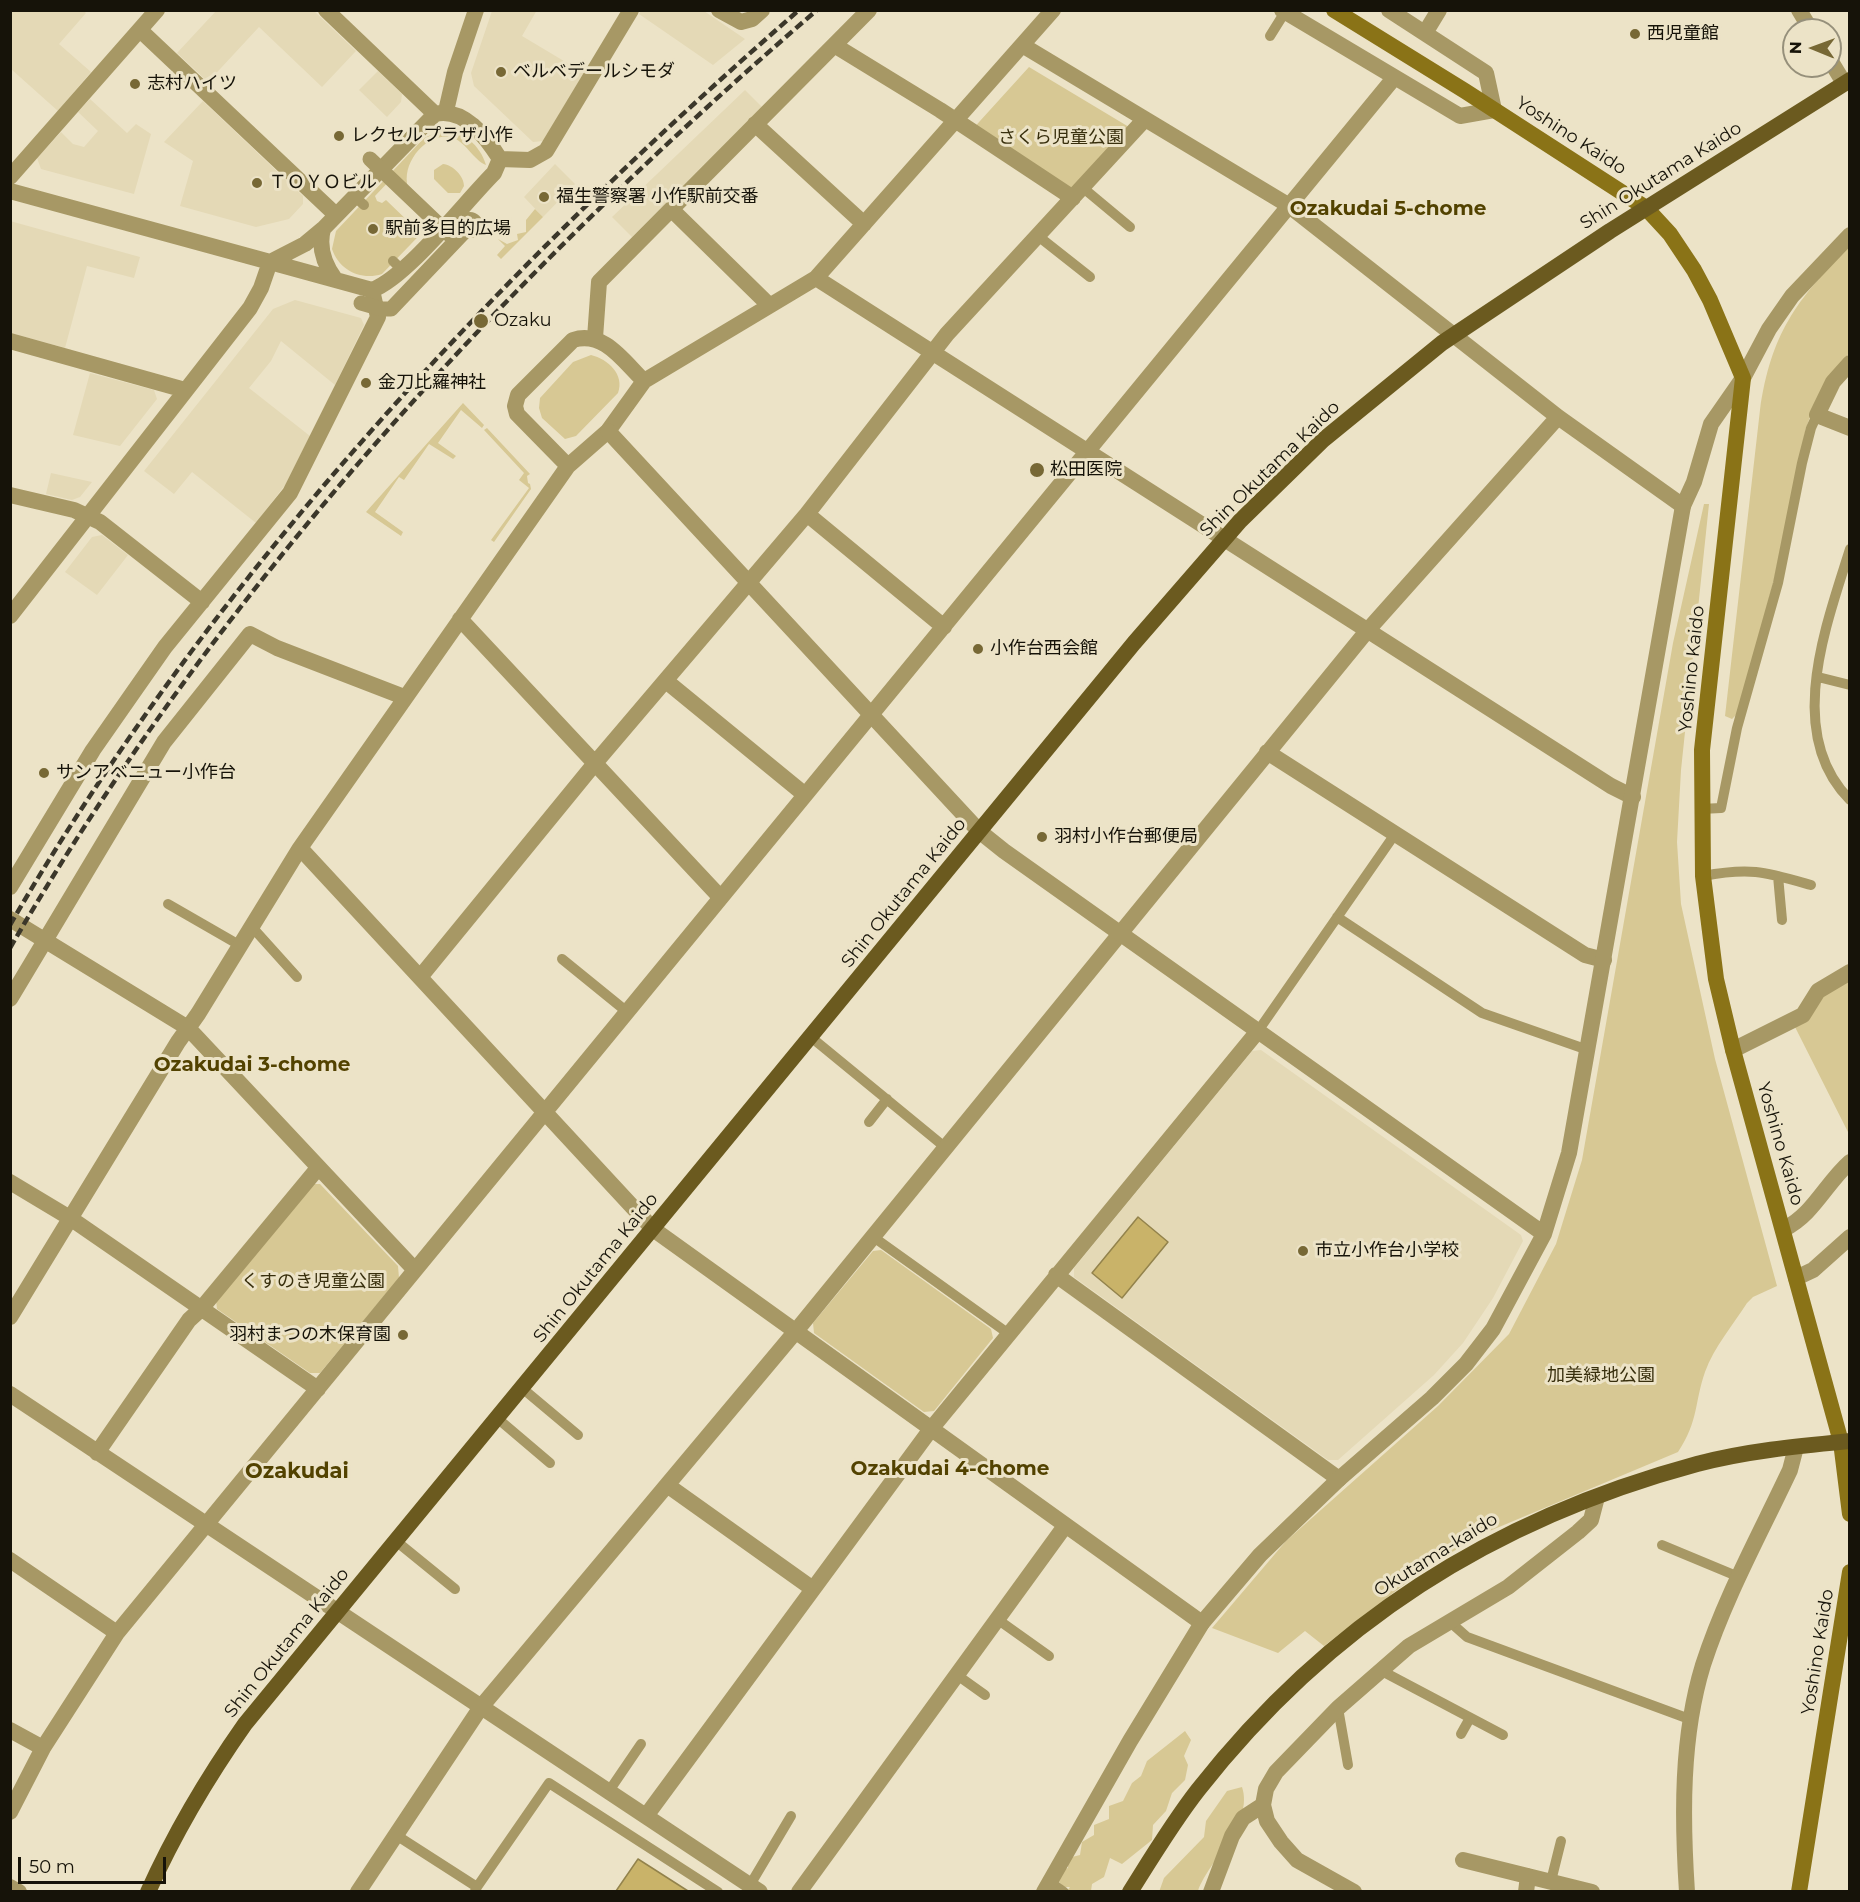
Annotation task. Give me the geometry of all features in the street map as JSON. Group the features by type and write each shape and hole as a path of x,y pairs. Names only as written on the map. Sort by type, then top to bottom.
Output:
{"main road":[{"name":"Yoshino Kaido","path":"1334,10 1646,208 1670,234 1694,270 1710,300 1743,378 1702,750 1703,876 1716,979 1733,1050 1796,1278 1845,1442 1850,1514"},
{"name":"Shin Okutama Kaido","path":"148,1892 170,1842 204,1781 252,1715 812,1038 1134,643 1224,539 1323,440 1455,334 1646,208 1847,81"},
{"name":"Okutama-kaido","path":"1130,1892 1198,1791 1266,1712 1336,1647 1420,1583 1522,1526 1597,1497 1698,1464 1796,1447 1845,1442"},
{"name":"Yoshino Kaido","path":"1799,1892 1850,1572"}],"street":[{"path":"10,177 157,10"},
{"path":"326,10 441,112 466,119 490,143 500,159"},
{"path":"10,616 257,298 270,262 305,244 336,215 359,201 441,112 476,10"},
{"path":"500,159 530,160 546,151 631,10"},
{"path":"719,10 734,21 741,22 752,19 762,10"},
{"path":"595,338 599,282 869,10"},
{"path":"10,1317 300,848 568,465 608,430 644,381 816,278 1053,10"},
{"path":"1284,11 1460,116 1494,110 1485,73 1389,10"},
{"path":"1425,33 1438,10"},
{"path":"140,30 336,215"},
{"path":"834,45 1078,193"},
{"path":"1022,45 1288,205 1558,417 1683,506"},
{"path":"10,1812 43,1748 117,1633 1394,78"},
{"path":"421,976 596,762 807,514 947,334 1144,119"},
{"path":"754,124 864,224"},
{"path":"361,303 391,309 462,238 370,159"},
{"path":"10,191 372,290 384,285 398,265 494,172 500,159"},
{"path":"672,210 769,305"},
{"path":"323,229 321,249 328,269 335,279"},
{"path":"1047,1887 1130,1741 1203,1623 1260,1555 1339,1479 1432,1398 1466,1364 1493,1329 1544,1234 1569,1153 1634,797 1683,506 1694,482 1711,424 1743,378 1769,329 1792,296 1850,235"},
{"path":"816,278 1611,786 1634,797"},
{"path":"10,887 93,750 165,647 290,493 378,317 372,290"},
{"path":"568,465 517,414 515,406 518,396 573,340 583,337 595,338 606,343 644,381"},
{"path":"10,341 185,390"},
{"path":"1850,363 1833,382 1817,416 1850,428"},
{"path":"358,1892 482,1707 1122,935 1136,914 1367,631 1558,417"},
{"path":"608,430 979,831 1544,1234"},
{"path":"10,495 87,515 107,527 202,602"},
{"path":"807,514 944,627"},
{"path":"460,619 720,897"},
{"path":"10,999 164,742 250,634 277,648 404,697"},
{"path":"666,681 804,794"},
{"path":"1267,752 1585,955 1604,960"},
{"path":"300,848 653,1229 1203,1623"},
{"path":"10,919 188,1028 415,1270"},
{"path":"1733,1050 1803,1015 1818,991 1850,972"},
{"path":"646,1816 931,1429 1258,1032"},
{"path":"1784,1229 1803,1218 1836,1173 1850,1162"},
{"path":"97,1453 189,1320 201,1309 318,1168"},
{"path":"10,1182 70,1218 318,1389"},
{"path":"1796,1278 1813,1270 1850,1237"},
{"path":"1056,1275 1339,1479"},
{"path":"10,1394 207,1526 340,1610 755,1888"},
{"path":"1686,1892 1682,1817 1692,1720 1703,1667 1739,1577 1790,1470 1796,1447"},
{"path":"667,1485 813,1589"},
{"path":"1354,1892 1297,1860 1272,1828 1263,1805 1266,1789 1276,1772 1338,1708 1409,1646 1508,1587 1578,1532 1591,1520 1597,1497"},
{"path":"799,1892 1065,1526"},
{"path":"10,1560 117,1633"},
{"path":"10,1730 43,1748"},
{"path":"1211,1892 1232,1836 1243,1818 1263,1805"},
{"path":"1463,1860 1527,1884 1551,1881 1592,1892"},
{"path":"10,1887 19,1892"}],"lane":[{"path":"1270,36 1284,11"},
{"path":"1078,193 1130,227"},
{"path":"1038,236 1090,277"},
{"path":"1701,809 1721,808 1737,728 1778,583 1802,463 1811,428 1817,416"},
{"path":"1848,796 1830,776 1815,739 1815,700 1818,677 1850,549"},
{"path":"1818,677 1850,685"},
{"path":"1258,1032 1395,834"},
{"path":"1703,876 1736,870 1759,871 1811,885"},
{"path":"1778,876 1782,920"},
{"path":"168,904 241,946"},
{"path":"1336,917 1482,1013 1588,1050"},
{"path":"252,927 297,977"},
{"path":"562,959 626,1011"},
{"path":"812,1038 946,1148"},
{"path":"869,1122 887,1099"},
{"path":"872,1236 1009,1334"},
{"path":"522,1388 578,1436"},
{"path":"497,1418 550,1463"},
{"path":"396,1541 455,1589"},
{"path":"1662,1545 1739,1577"},
{"path":"997,1619 1049,1656"},
{"path":"1450,1622 1467,1637 1692,1720"},
{"path":"1380,1670 1503,1735"},
{"path":"957,1675 985,1695"},
{"path":"1338,1708 1348,1765"},
{"path":"1461,1734 1470,1718"},
{"path":"609,1791 641,1744"},
{"path":"396,1835 476,1889 549,1783 718,1892"},
{"path":"755,1888 791,1816"},
{"path":"1551,1881 1561,1841"},
{"path":"1047,1887 1064,1892"}],"shaded area":[{"path":"83,10 86,13 59,44 91,72 58,111 11,69 11,11"},
{"path":"537,10 522,36 584,73 543,141 533,142 474,86 471,73 492,11"},
{"path":"216,11 314,11 356,51 322,87 259,27 208,82 177,53"},
{"path":"641,11 704,11 745,39 713,65 639,14"},
{"path":"378,71 402,94 401,102 387,117 359,90"},
{"path":"745,90 762,107 632,237 612,217"},
{"path":"90,99 127,133 136,124 151,134 134,194 41,169 37,158 61,132 73,144 84,147 98,131 78,112"},
{"path":"203,101 303,196 303,204 289,219 256,227 180,206 193,161 164,142"},
{"path":"555,164 575,184 543,217 524,197"},
{"path":"10,221 140,257 134,278 87,266 65,348 11,333"},
{"path":"295,300 361,318 364,325 335,385 281,341 271,361 249,388 310,436 285,485 256,523 192,472 174,494 144,471 273,309"},
{"path":"90,373 154,390 157,399 120,446 73,435"},
{"path":"51,473 92,482 80,497 72,500 46,494"},
{"path":"102,535 128,555 97,595 65,572 92,537"},
{"name":"市立小作台小学校","path":"1261,1050 1521,1235 1523,1241 1493,1298 1463,1343 1434,1375 1338,1460 1328,1460 1074,1277 1074,1268 1252,1051"},
{"path":"1138,1217 1168,1242 1122,1298 1092,1273"},
{"path":"638,1859 688,1891 616,1891"}],"green space":[{"name":"さくら児童公園","path":"1029,67 1134,130 1068,196 970,132"},
{"name":"駅前多目的広場","path":"440,131 463,136 475,145 486,165 460,142 450,137 441,137 424,145 417,152 408,169 408,187 438,216 382,274 359,275 345,268 332,249 336,231 424,138","holes":["392,178 433,216 415,235 407,228 411,224 386,200 382,203 377,201 375,196"]},
{"path":"443,164 454,169 462,178 464,186 460,193 448,193 434,179 434,170"},
{"path":"535,209 543,217 501,259 497,255 505,246 498,239 507,244 518,240 517,234 526,232 526,220"},
{"path":"1849,247 1849,353 1817,398 1806,428 1774,580 1738,713 1732,719 1725,716 1765,383 1779,339 1800,302"},
{"path":"591,355 603,360 614,369 620,386 618,393 576,436 565,439 542,418 539,408 540,398 573,362"},
{"path":"463,403 484,425 482,428 461,410 438,443 456,456 453,459 429,444 404,480 399,477 375,512 403,532 401,536 366,512"},
{"path":"487,428 530,474 527,476 531,489 494,542 491,540 529,488 519,480 524,473 484,430"},
{"name":"加美緑地公園","path":"1704,504 1709,504 1681,770 1677,842 1681,904 1715,1059 1777,1286 1753,1297 1747,1303 1719,1345 1705,1372 1690,1430 1678,1452 1480,1535 1423,1570 1324,1646 1305,1631 1278,1653 1212,1628 1286,1541 1438,1406 1509,1334 1556,1244 1582,1160 1673,643"},
{"path":"1849,979 1849,1134 1795,1027 1818,998"},
{"name":"くすのき児童公園","path":"310,1184 320,1184 398,1266 399,1278 320,1373 310,1373 217,1309 216,1300"},
{"path":"881,1250 991,1329 993,1338 934,1411 924,1412 814,1333 813,1323 873,1251"},
{"path":"1185,1731 1191,1740 1184,1756 1188,1765 1185,1780 1172,1793 1166,1811 1153,1825 1152,1840 1122,1864 1110,1858 1104,1877 1092,1884 1091,1891 1067,1891 1070,1887 1064,1887 1057,1880 1059,1871 1068,1868 1068,1858 1080,1855 1082,1842 1094,1835 1094,1825 1109,1819 1109,1806 1123,1801 1132,1783 1141,1776 1147,1761"},
{"path":"1242,1787 1244,1801 1242,1814 1229,1841 1198,1891 1159,1892 1164,1878 1204,1837 1206,1821 1227,1791"}],"railway":[{"path":"10,925 90,797 176,672 269,552 367,436 470,323 577,215 799,10"},
{"path":"10,948 92,815 180,688 274,564 374,445 479,331 588,220 701,113 817,10"}],"place":[{"name":"西児童館","path":"1635,34"},
{"name":"ベルベデールシモダ","path":"501,72"},
{"name":"志村ハイツ","path":"135,84"},
{"name":"レクセルプラザ小作","path":"339,136"},
{"name":"ＴＯＹＯビル","path":"257,183"},
{"name":"福生警察署 小作駅前交番","path":"544,197"},
{"name":"駅前多目的広場","path":"373,229"},
{"name":"Ozaku","path":"481,321"},
{"name":"金刀比羅神社","path":"366,383"},
{"name":"松田医院","path":"1037,470"},
{"name":"小作台西会館","path":"978,649"},
{"name":"サンアベニュー小作台","path":"44,773"},
{"name":"羽村小作台郵便局","path":"1042,837"},
{"name":"市立小作台小学校","path":"1303,1251"},
{"name":"羽村まつの木保育園","path":"403,1335"}],"district":[{"name":"Ozakudai 5-chome","path":"1388,209"},
{"name":"Ozakudai 3-chome","path":"252,1065"},
{"name":"Ozakudai 4-chome","path":"950,1469"},
{"name":"Ozakudai","path":"297,1472"}]}
